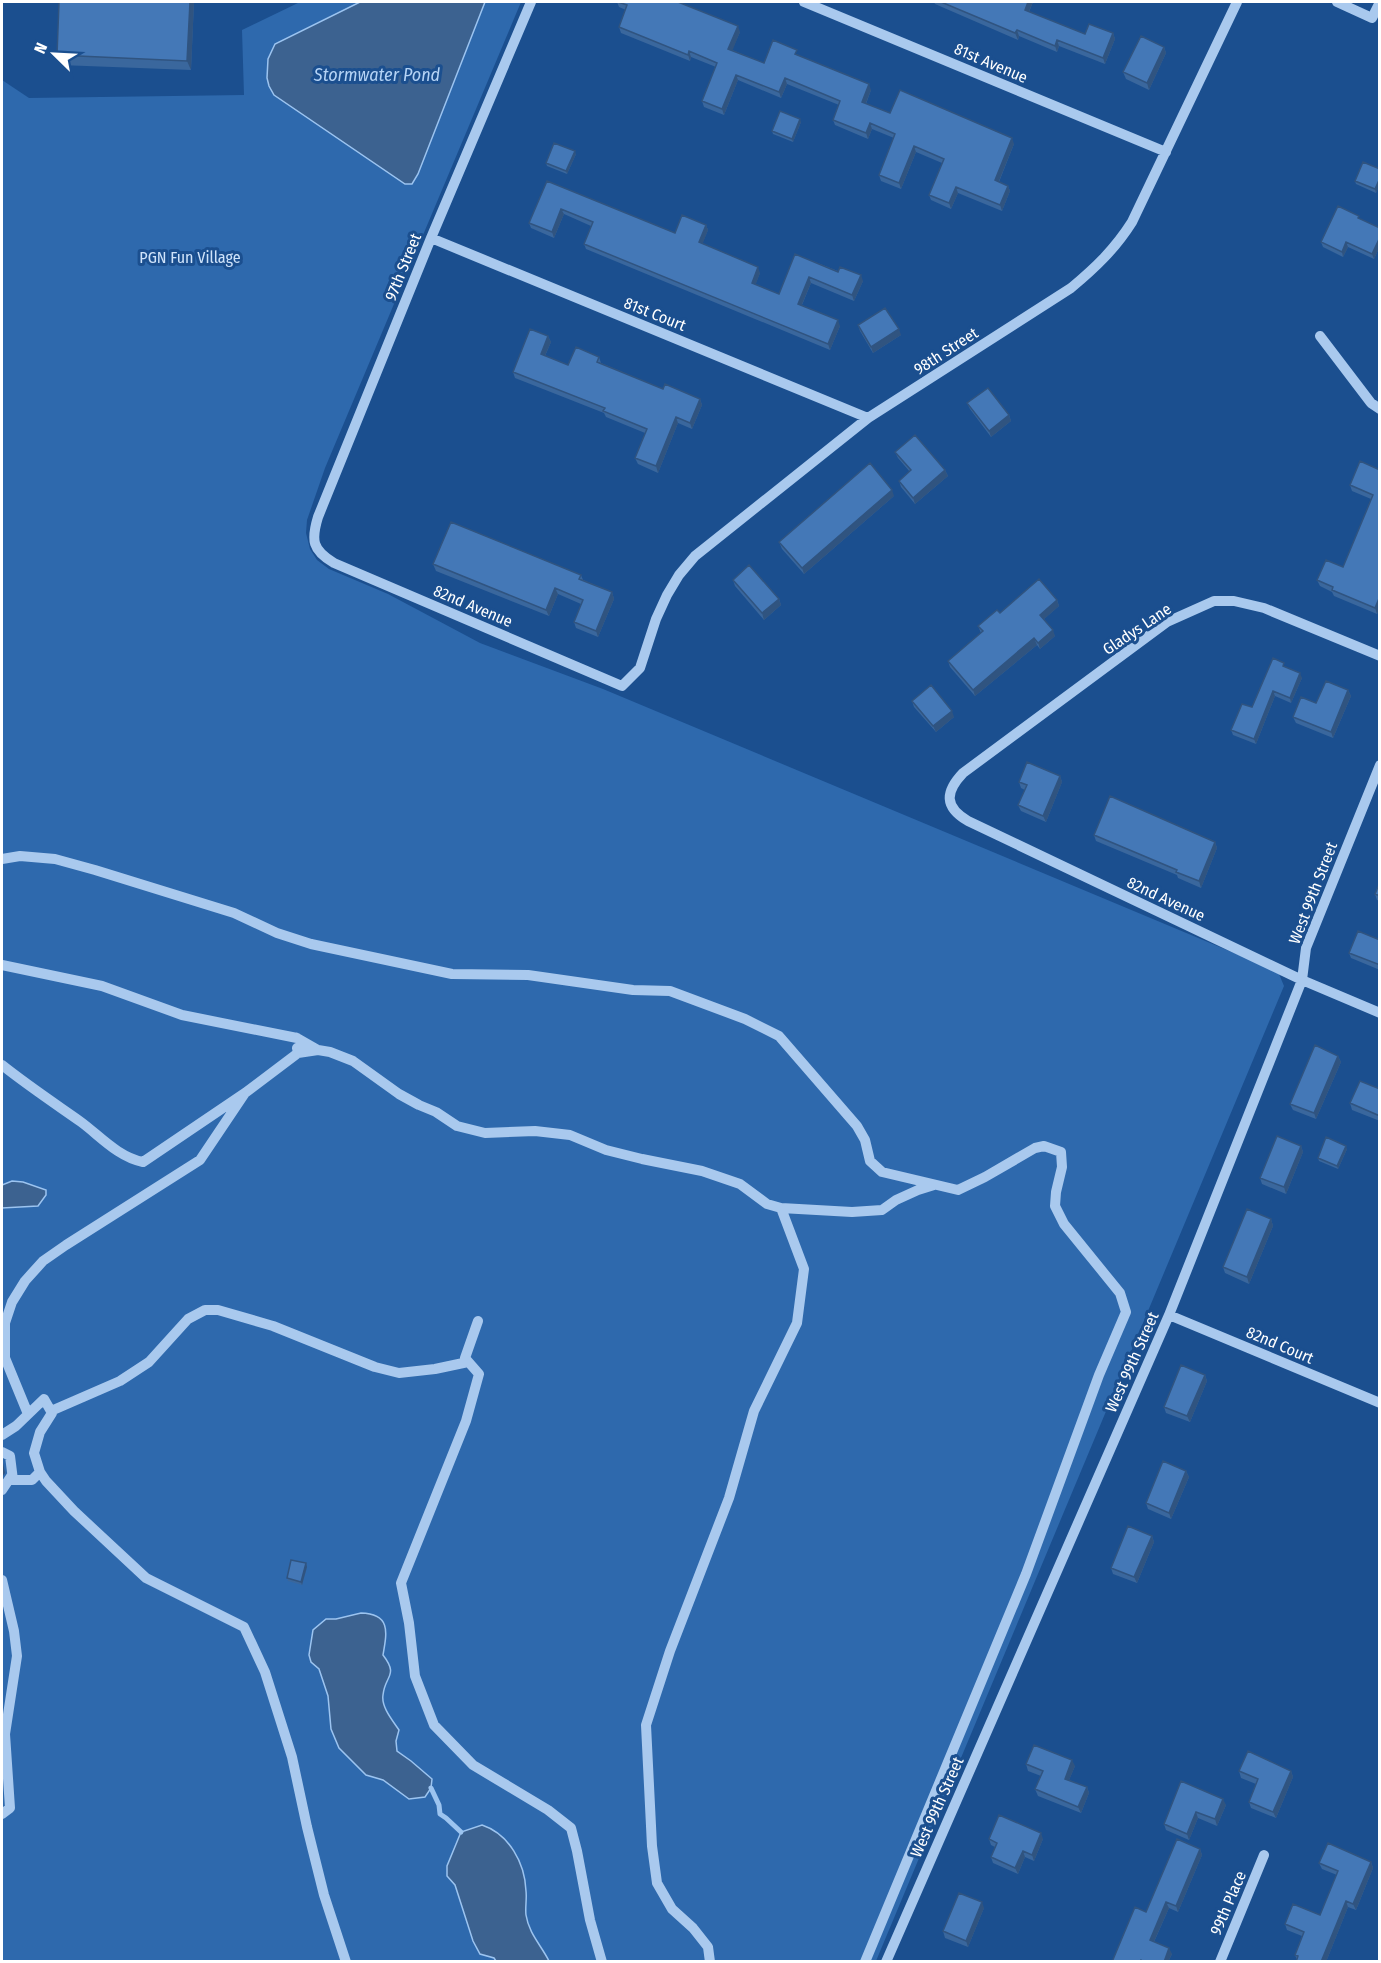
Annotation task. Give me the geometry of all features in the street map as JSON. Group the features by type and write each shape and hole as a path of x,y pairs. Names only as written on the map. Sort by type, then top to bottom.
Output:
{"street":[{"name":"97th Street","path":"316,547 314,528 318,517 430,238 531,2"},
{"name":"81st Avenue","path":"804,2 1166,152"},
{"name":"98th Street","path":"622,686 640,668 667,595 679,575 695,556 868,418 1071,288 1098,266 1132,222 1237,2"},
{"path":"1337,2 1372,18 1380,2"},
{"name":"81st Court","path":"430,238 868,418"},
{"path":"1320,336 1371,403 1380,409"},
{"name":"82nd Avenue","path":"316,547 320,553 334,562 622,686"},
{"name":"Gladys Lane","path":"950,800 951,789 963,773 1167,622 1214,601 1234,601 1264,608 1380,656"},
{"name":"West 99th Street","path":"886,1962 1169,1315 1302,980 1306,948 1380,765"},
{"name":"82nd Avenue","path":"950,800 952,809 968,821 1302,980 1380,1013"},
{"path":"2,859 20,856 65,862 234,913 277,933 311,944 452,974 528,975 633,990 670,991 709,1004 779,1036 856,1126 865,1140 870,1161 882,1172 958,1190 993,1173 1035,1148 1044,1146 1061,1152 1062,1167 1055,1206 1064,1224 1120,1293 1125,1312 1099,1375 1021,1585 866,1962"},
{"path":"2,965 102,986 182,1015 297,1038 318,1050"},
{"path":"297,1038 308,1047 297,1048 298,1053"},
{"path":"2,1065 118,1152 143,1162 245,1093 298,1053 318,1050 330,1052 353,1060 399,1094 436,1112 457,1126 485,1133 535,1131 570,1135 606,1150 702,1171 740,1184 764,1202 790,1230"},
{"path":"28,1414 5,1358 5,1323 12,1302 25,1281 43,1261 66,1245 200,1160 245,1093"},
{"path":"764,1202 781,1208 852,1212 882,1210 896,1200 938,1184"},
{"path":"710,1962 708,1947 693,1928 672,1910 657,1883 652,1846 646,1725 670,1651 729,1498 753,1412 797,1323 804,1269 781,1208"},
{"path":"51,1411 120,1381 149,1362 188,1319 205,1310 218,1310 273,1326 375,1367 399,1373 468,1362"},
{"name":"82nd Court","path":"1169,1315 1380,1403"},
{"path":"478,1321 465,1358 479,1374 466,1421 401,1582 409,1623 415,1676 434,1725 473,1765 548,1810 571,1828 590,1920 602,1962"},
{"path":"2,1435 16,1426 44,1399 52,1413 40,1432 34,1453 40,1472 46,1481 146,1578 244,1627 265,1672 292,1757 324,1895 346,1962"},
{"path":"2,1452 10,1456 13,1480 32,1480 40,1472"},
{"path":"2,1490 12,1476"},
{"path":"2,1580 14,1631 17,1656 5,1734 10,1808 2,1814"},
{"name":"99th Place","path":"1220,1962 1264,1855"}],"green space":[{"name":"PGN Fun Village","path":"300,2 521,2 325,468 307,520 306,533 310,549 317,560 329,569 388,594 480,643 603,689 1258,963 1279,974 1284,986 876,1961 2,1961 2,80 29,98 244,95 242,30"}],"water":[{"name":"Stormwater Pond","path":"360,2 485,2 418,174 412,184 405,184 274,95 269,86 268,59 275,44"},
{"path":"12,1181 23,1182 46,1190 46,1195 38,1206 2,1208 2,1185"},
{"path":"361,1613 378,1617 385,1626 383,1655 391,1672 384,1688 383,1700 388,1714 399,1730 396,1741 397,1751 432,1779 431,1788 425,1797 409,1799 383,1780 366,1775 339,1748 331,1729 328,1696 319,1669 311,1662 309,1655 313,1630 326,1619"},
{"path":"482,1825 492,1829 508,1842 519,1860 525,1880 528,1922 532,1934 549,1961 496,1961 494,1958 480,1954 473,1941 455,1885 447,1876 447,1866 461,1832"}],"building":[{"path":"59,2 190,2 187,61 57,55"},
{"path":"618,2 678,2 738,26 728,49 764,63 773,40 797,50 795,54 869,84 862,102 890,113 900,90 1012,138 995,180 1008,186 1000,205 956,187 949,203 929,195 944,159 914,146 899,183 879,175 895,134 870,123 866,133 833,120 840,101 785,78 779,92 736,75 722,109 702,101 717,63 689,51 688,55 619,27 627,5"},
{"path":"941,2 1028,2 1025,10 1085,34 1089,24 1113,33 1103,58 1057,40 1055,46 1017,30 1015,33"},
{"path":"1141,36 1164,47 1147,83 1123,72"},
{"path":"780,111 800,119 792,139 772,131"},
{"path":"554,143 575,151 566,171 546,163"},
{"path":"1363,162 1380,169 1380,178 1375,189 1355,181"},
{"path":"547,181 675,233 682,215 706,225 699,242 758,267 752,283 779,294 795,254 838,272 840,267 861,275 852,295 809,277 798,304 838,320 828,344 584,244 593,222 561,209 552,232 529,223"},
{"path":"1338,206 1380,228 1380,237 1372,254 1346,242 1342,252 1321,242"},
{"path":"885,308 899,329 871,347 858,325"},
{"path":"530,329 548,336 541,354 568,365 576,347 599,357 597,362 663,389 665,384 700,399 690,423 676,417 656,466 635,458 647,429 603,411 605,408 513,372"},
{"path":"988,388 1009,415 989,431 967,403"},
{"path":"915,435 945,470 913,498 899,481 911,470 895,452"},
{"path":"1360,461 1380,470 1380,596 1375,608 1332,590 1333,587 1317,580 1326,560 1343,567 1373,495 1350,485"},
{"path":"870,463 892,490 802,568 779,542"},
{"path":"451,522 581,575 579,579 612,592 596,631 574,622 583,600 555,588 546,610 433,564"},
{"path":"749,565 779,599 762,613 733,580"},
{"path":"1039,579 1057,600 1040,615 1053,630 1038,643 1034,638 973,690 948,661 983,631 978,626 997,610 1000,613"},
{"path":"1273,658 1284,663 1283,666 1300,673 1290,698 1273,691 1254,739 1231,730 1242,704 1252,707"},
{"path":"1326,681 1348,690 1331,732 1293,717 1301,697 1316,703"},
{"path":"931,685 952,711 933,726 912,701"},
{"path":"1027,762 1060,776 1043,816 1018,805 1027,785 1019,782"},
{"path":"1110,796 1215,842 1199,881 1094,835"},
{"path":"1380,882 1380,896 1375,894"},
{"path":"1358,931 1380,940 1380,965 1349,953"},
{"path":"1315,1045 1338,1056 1314,1113 1290,1104"},
{"path":"1360,1081 1380,1089 1380,1116 1350,1103"},
{"path":"1277,1136 1301,1146 1284,1187 1260,1178"},
{"path":"1326,1137 1346,1146 1337,1166 1318,1158"},
{"path":"1247,1209 1271,1219 1247,1277 1223,1267"},
{"path":"1181,1365 1205,1375 1187,1416 1164,1407"},
{"path":"1163,1461 1186,1471 1169,1513 1146,1503"},
{"path":"1128,1526 1152,1536 1134,1577 1111,1568"},
{"path":"291,1560 306,1563 301,1582 287,1578"},
{"path":"1034,1745 1072,1760 1065,1779 1087,1787 1078,1807 1035,1789 1043,1771 1026,1764"},
{"path":"1248,1751 1291,1771 1273,1812 1249,1802 1258,1779 1239,1771"},
{"path":"1181,1781 1223,1799 1215,1819 1196,1812 1187,1834 1164,1824"},
{"path":"999,1815 1041,1833 1032,1855 1023,1851 1015,1868 991,1857 997,1843 989,1839"},
{"path":"1177,1839 1200,1849 1176,1906 1166,1902 1150,1940 1169,1948 1164,1962 1141,1960 1140,1962 1112,1962 1135,1907 1146,1912"},
{"path":"1328,1843 1371,1862 1353,1904 1346,1901 1321,1962 1296,1962 1298,1956 1295,1955 1304,1932 1285,1924 1293,1904 1320,1915 1338,1871 1319,1863"},
{"path":"959,1893 982,1902 966,1941 943,1931"}],"waterway":[{"path":"431,1788 439,1805 440,1814 461,1832"}]}
